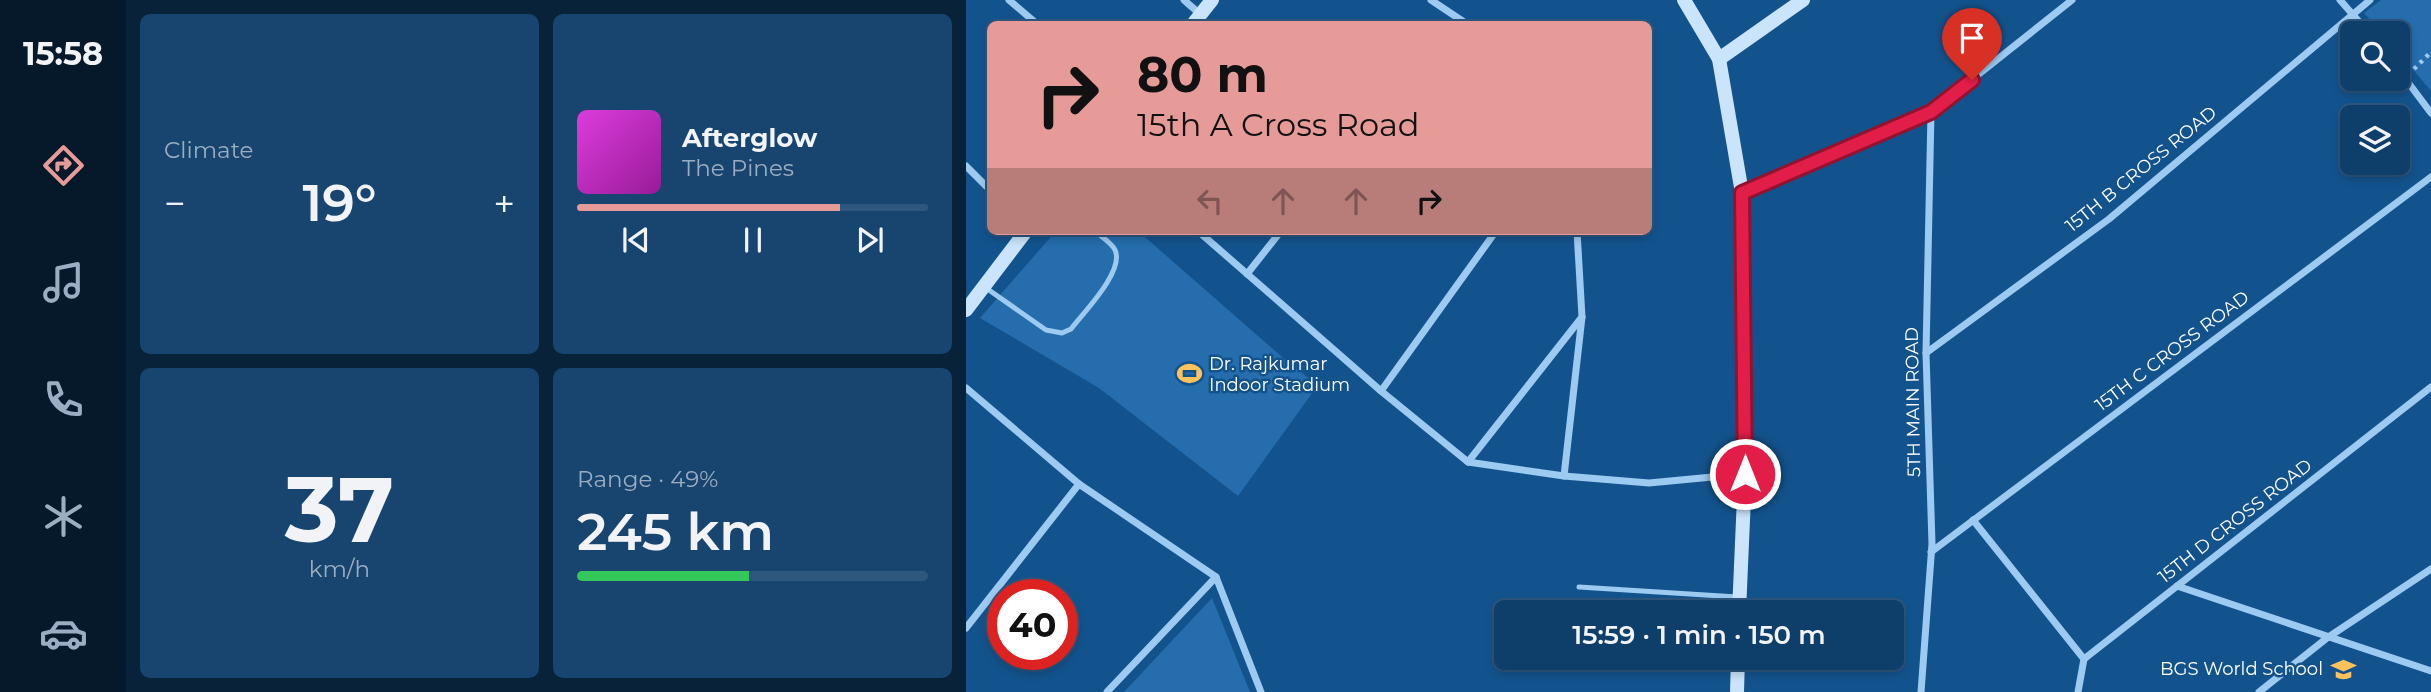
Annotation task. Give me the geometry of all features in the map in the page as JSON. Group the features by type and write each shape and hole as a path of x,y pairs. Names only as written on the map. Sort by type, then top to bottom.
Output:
{"street":[{"path":"1009,0 1034,21"},
{"path":"1184,0 1197,19 1212,0"},
{"path":"1432,0 1459,21"},
{"path":"1684,0 1719,59 1742,193 1745,474 1740,600"},
{"path":"1719,59 1803,0"},
{"path":"1742,193 1931,112 2073,0"},
{"path":"2340,0 2359,21"},
{"name":"15TH B CROSS ROAD","path":"1926,353 2109,219 2370,0"},
{"path":"2410,86 2431,113"},
{"name":"5TH MAIN ROAD","path":"1922,692 1931,552 1926,353 1931,112"},
{"path":"966,166 987,187"},
{"name":"15TH C CROSS ROAD","path":"1931,552 2431,177"},
{"path":"966,310 1023,235"},
{"path":"1203,235 1381,391 1468,462 1564,476 1649,483 1745,474"},
{"path":"1247,274 1279,235"},
{"path":"1381,391 1493,235"},
{"path":"1564,476 1582,317 1577,235"},
{"path":"1468,462 1582,317"},
{"name":"15TH D CROSS ROAD","path":"2084,659 2431,387"},
{"path":"966,388 1079,484 1216,578 1261,692"},
{"path":"966,628 1079,484"},
{"path":"1973,520 2084,659 2078,692"},
{"path":"2259,692 2327,638 2431,569"},
{"path":"1107,692 1216,578"},
{"path":"2177,586 2431,671"},
{"path":"1737,692 1738,670"}],"lane":[{"path":"984,287 1046,330 1062,333 1071,329 1107,283 1116,261 1113,247 1100,235"},
{"path":"1579,587 1740,597"}],"path":[{"path":"2410,72 2431,52"}],"shaded area":[{"path":"2381,0 2431,0 2431,91 2410,66 2410,21 2371,21 2364,13"},
{"name":"Dr. Rajkumar Indoor Stadium","path":"1053,235 1143,235 1289,363 1318,385 1238,496 1099,388 980,318"},
{"path":"1212,598 1250,692 1124,692"}],"place":[{"name":"Dr. Rajkumar Indoor Stadium","path":"1189,374"},
{"name":"BGS World School","path":"2343,669"}],"route":[{"path":"1745,474 1742,193 1931,112 1972,80"}]}
